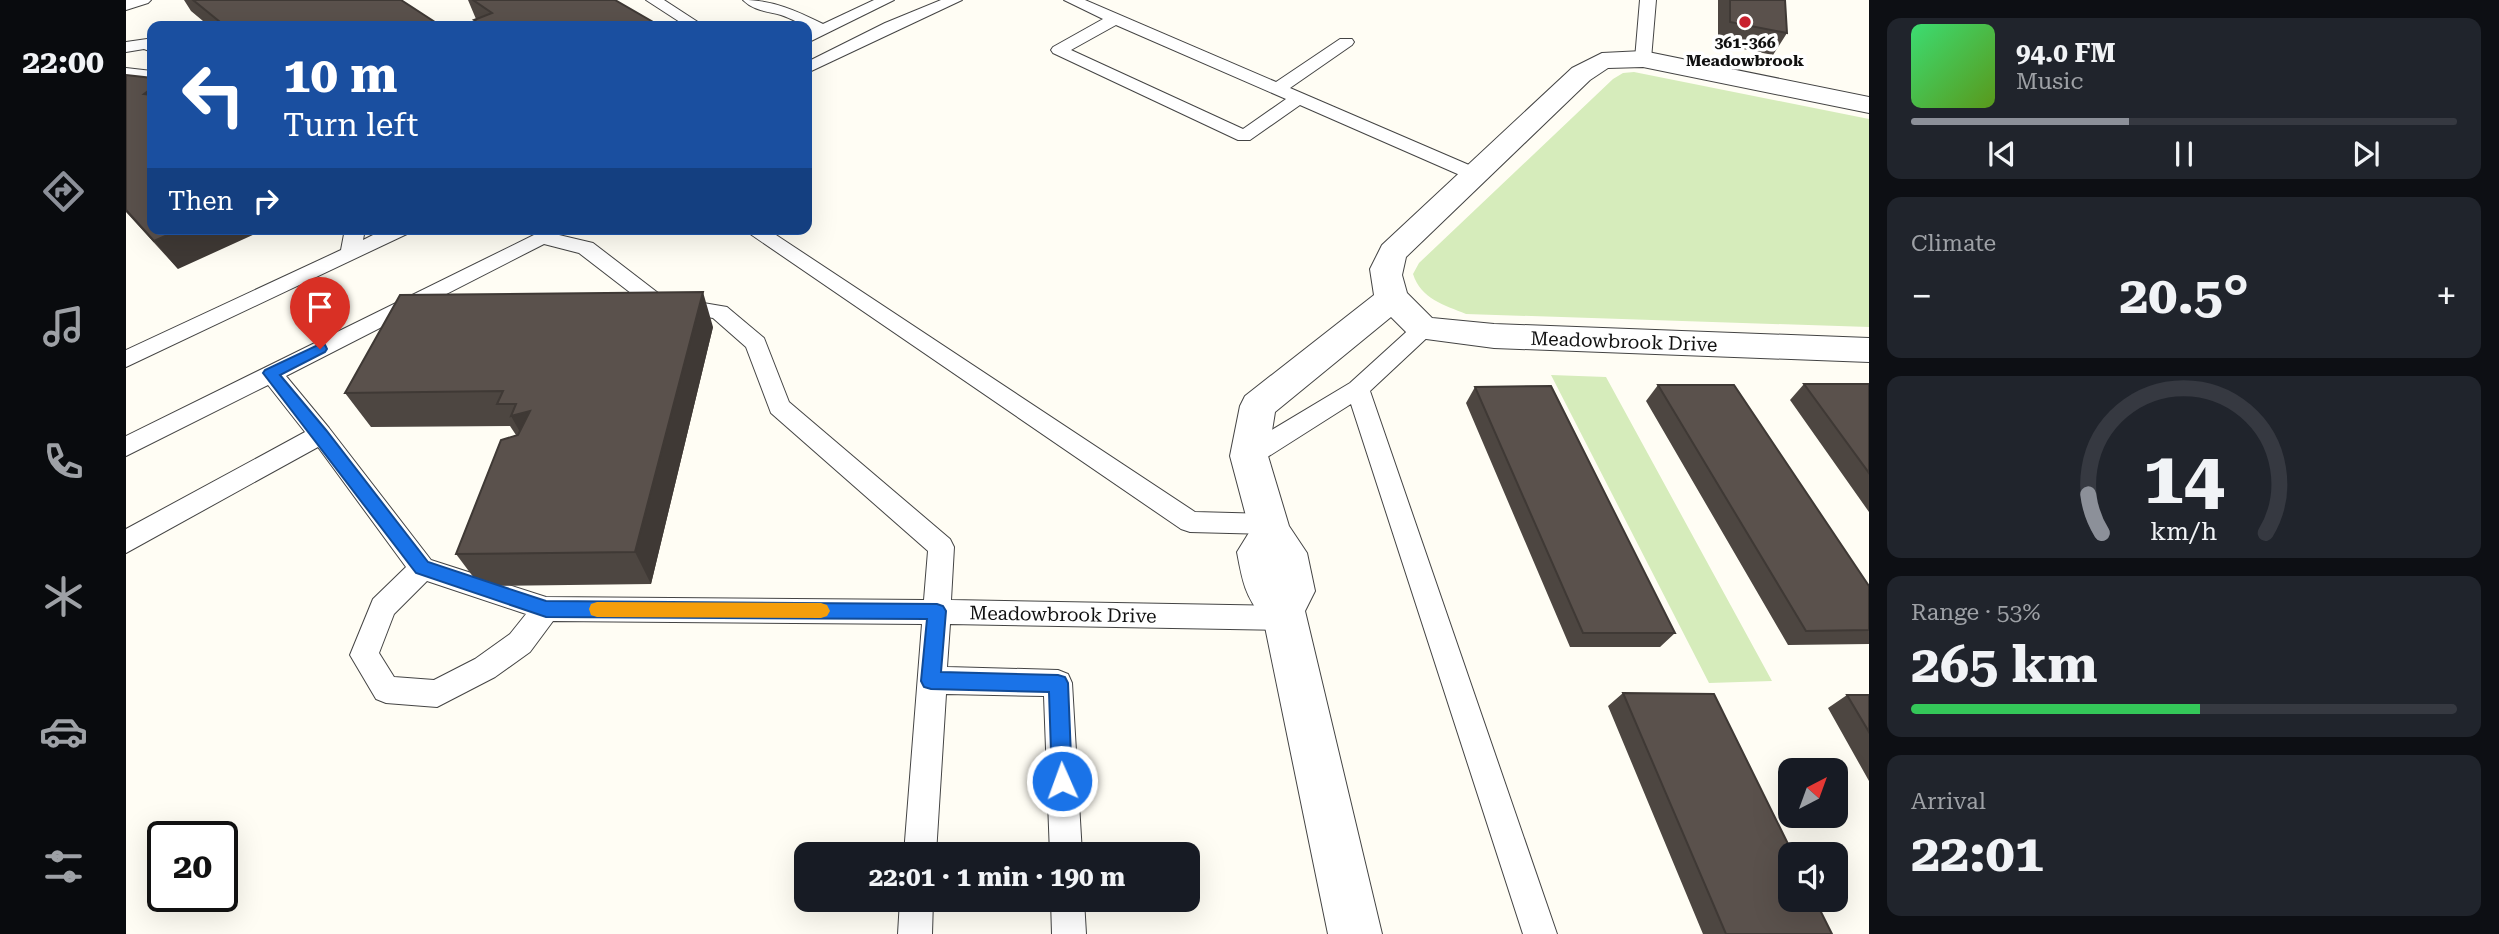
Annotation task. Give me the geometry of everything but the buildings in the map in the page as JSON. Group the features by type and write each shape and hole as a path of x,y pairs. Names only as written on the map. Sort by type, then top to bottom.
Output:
{"street":[{"path":"1423,329 1392,299 1385,281 1385,265 1393,252 1590,67 1602,61 1643,59 1869,105"},
{"path":"1354,934 1284,613 1265,590 1258,552 1270,528 1249,456 1258,406 1392,299"},
{"name":"Meadowbrook Drive","path":"1423,329 1494,336 1869,350"}],"lane":[{"path":"126,5 143,0"},
{"path":"654,0 688,21"},
{"path":"751,0 766,8 786,11 805,21"},
{"path":"812,36 886,0"},
{"path":"812,65 890,26 954,0"},
{"path":"1072,0 1476,175"},
{"path":"1643,59 1648,0"},
{"path":"764,21 786,11"},
{"path":"1115,19 1059,50 1244,136 1299,98"},
{"path":"812,24 823,30"},
{"path":"1278,89 1346,42"},
{"path":"126,47 147,44"},
{"path":"126,73 147,75"},
{"path":"351,254 354,235"},
{"path":"129,353 390,235"},
{"path":"762,235 1191,522 1270,528"},
{"path":"126,447 542,237 586,248 656,302 719,312 756,343 779,407 941,547 921,842"},
{"path":"1249,456 1358,389 1423,329"},
{"path":"270,373 321,434 422,568 383,607 364,655 386,690 437,694 485,668 520,643 546,609"},
{"path":"1358,389 1540,934"},
{"path":"126,542 321,434"},
{"name":"Meadowbrook Drive","path":"422,568 546,609 1284,613"},
{"path":"931,681 1058,683 1065,842"},
{"path":"915,934 916,912"},
{"path":"1068,912 1069,934"}],"green space":[{"path":"1634,72 1869,119 1869,327 1466,314 1434,300 1422,290 1413,274 1419,263 1613,79 1623,73"},
{"path":"1551,375 1606,377 1772,681 1709,683"}],"slow traffic":[{"path":"597,609 821,611"}],"place":[{"name":"361-366 Meadowbrook","path":"1745,22"}],"route":[{"path":"320,349 270,373 321,434 422,568 546,609 937,611 931,681 1058,683 1062,781"}]}
